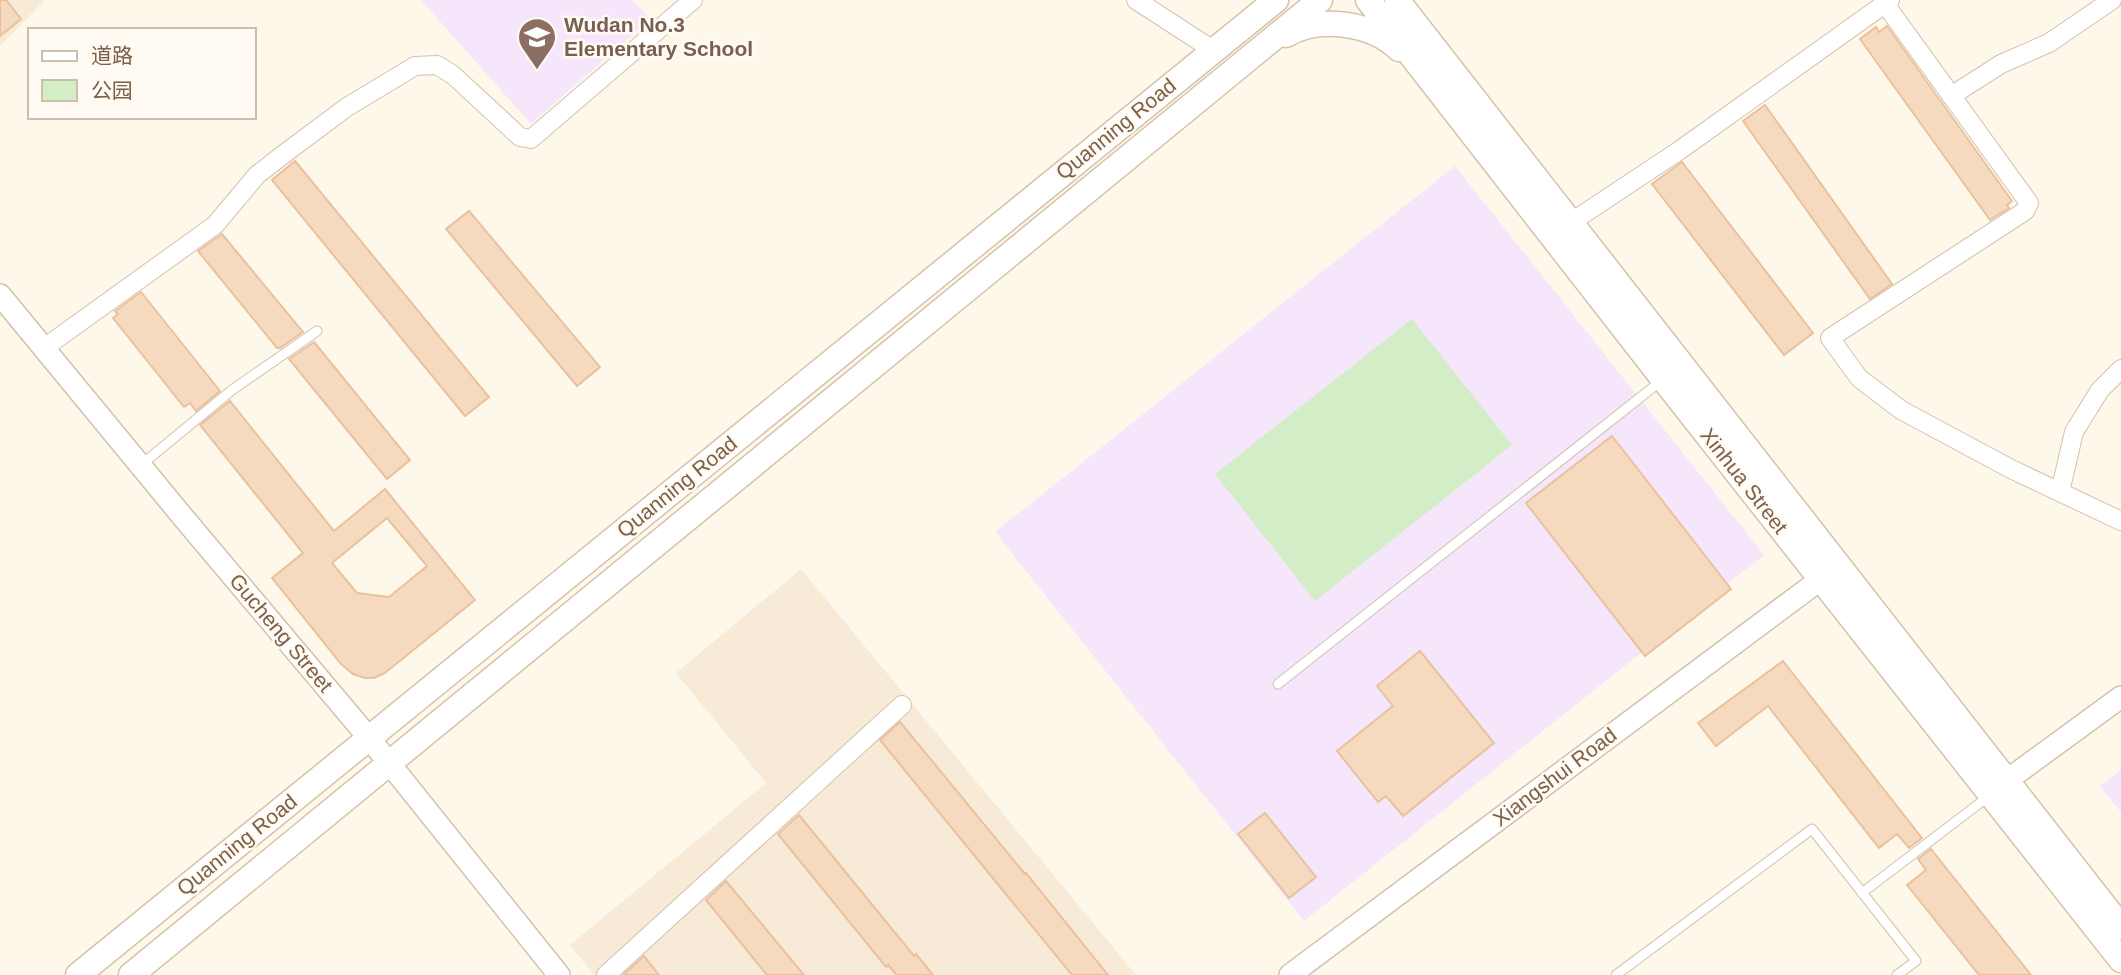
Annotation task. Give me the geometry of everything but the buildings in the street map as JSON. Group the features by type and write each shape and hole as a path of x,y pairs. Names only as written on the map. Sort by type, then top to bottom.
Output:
{"main road":[{"path":"1220,45 1254,0"},
{"name":"Quanning Road","path":"78,975 1276,0"},
{"name":"Quanning Road","path":"131,975 1320,0"},
{"name":"Xinhua Street","path":"1368,0 1821,579 2121,927"},
{"name":"Xinhua Street","path":"1397,0 1999,788 2121,960"},
{"path":"1422,0 1430,35 1461,84"},
{"path":"1244,62 1292,32 1308,26 1348,26 1384,37 1437,88"}],"street":[{"path":"44,348 215,225 257,175 284,154 347,107 415,66 436,65 453,75 520,137 531,139 693,0"},
{"path":"1136,0 1220,45"},
{"path":"1951,96 2001,64 2049,43 2112,0"},
{"path":"1570,223 1680,150 1888,2 1951,96 2029,203 2025,211 1830,338 1859,378 1901,410 2011,469 2121,522"},
{"name":"Gucheng Street","path":"0,295 369,738 559,975"},
{"path":"2060,492 2074,432 2099,390 2121,369"},
{"name":"Xiangshui Road","path":"1290,975 1821,579"},
{"path":"1999,788 2121,697"},
{"path":"606,975 902,705"}],"lane":[{"path":"141,465 232,390 317,331"},
{"path":"1278,684 1663,379"},
{"path":"1862,893 1999,788"},
{"path":"1616,975 1812,829 1916,961 1897,975"}],"shaded area":[{"path":"0,0 45,0 0,46"},
{"name":"Wudan No.3 Elementary School","path":"421,0 633,0 650,19 531,124"},
{"path":"1455,166 1764,555 1304,921 995,532"},
{"path":"801,569 1136,975 594,975 570,945 766,783 676,673"},
{"path":"2121,770 2121,812 2100,786"}],"green space":[{"path":"1412,319 1512,445 1315,601 1215,474"}],"place":[{"name":"Wudan No.3 Elementary School","path":"537,71"}]}
